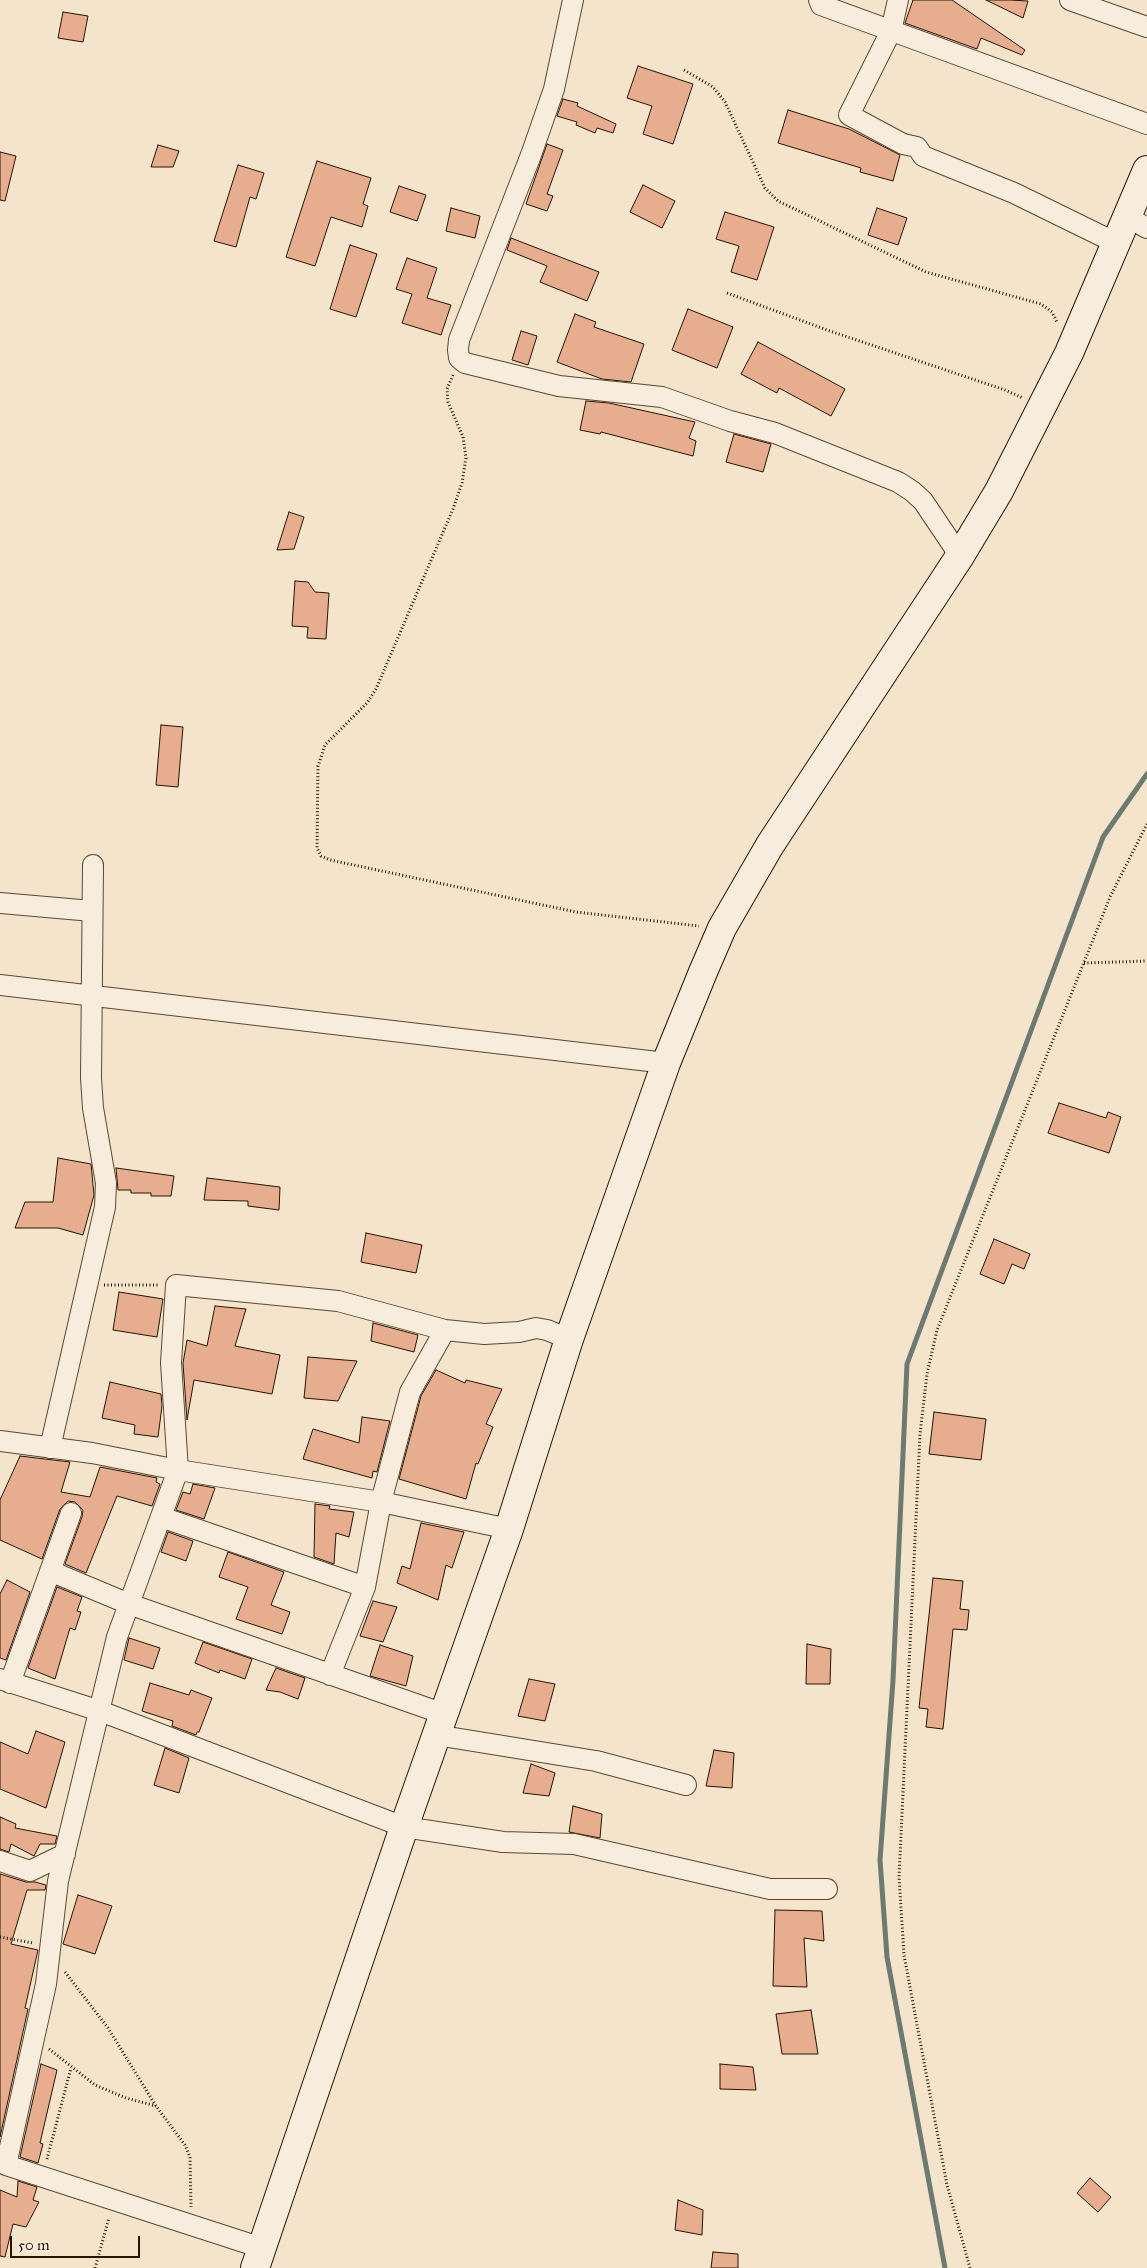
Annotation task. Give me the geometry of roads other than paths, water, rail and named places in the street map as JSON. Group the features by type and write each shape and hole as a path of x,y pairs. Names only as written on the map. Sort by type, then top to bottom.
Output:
{"street":[{"path":"573,0 554,89 531,155 459,340 459,358 465,363 559,386 662,397 775,434 898,482 923,501 960,556"},
{"path":"898,0 891,31 849,115 903,144 918,147 923,156 1014,193 1116,244"},
{"path":"1070,0 1147,27"},
{"path":"815,2 1147,124"},
{"path":"569,1339 536,1328 518,1332 484,1334 445,1330 338,1300 176,1285 171,1362 178,1470 117,1637 64,1854 58,1882 46,1984 3,2164 191,2225 258,2258 404,1827 509,1529 569,1339 666,1064 722,928 770,845 960,556 999,491 1069,353 1116,244 1137,223 1147,170"},
{"path":"50,1448 105,1207 106,1183 93,1108 91,996 93,865"},
{"path":"0,903 92,911"},
{"path":"0,985 666,1064"},
{"path":"330,1675 365,1587 382,1502 410,1392 445,1330"},
{"path":"0,1441 382,1502 509,1529"},
{"path":"71,1513 50,1571 5,1681 100,1711 404,1827 503,1842 574,1844 770,1889 827,1889"},
{"path":"161,1517 365,1587"},
{"path":"50,1571 129,1604 330,1675 440,1725 596,1761 686,1785"},
{"path":"0,1861 30,1871 64,1854"}],"waterway":[{"path":"945,2268 887,1957 880,1860 893,1680 907,1364 1103,837 1147,774"}]}
